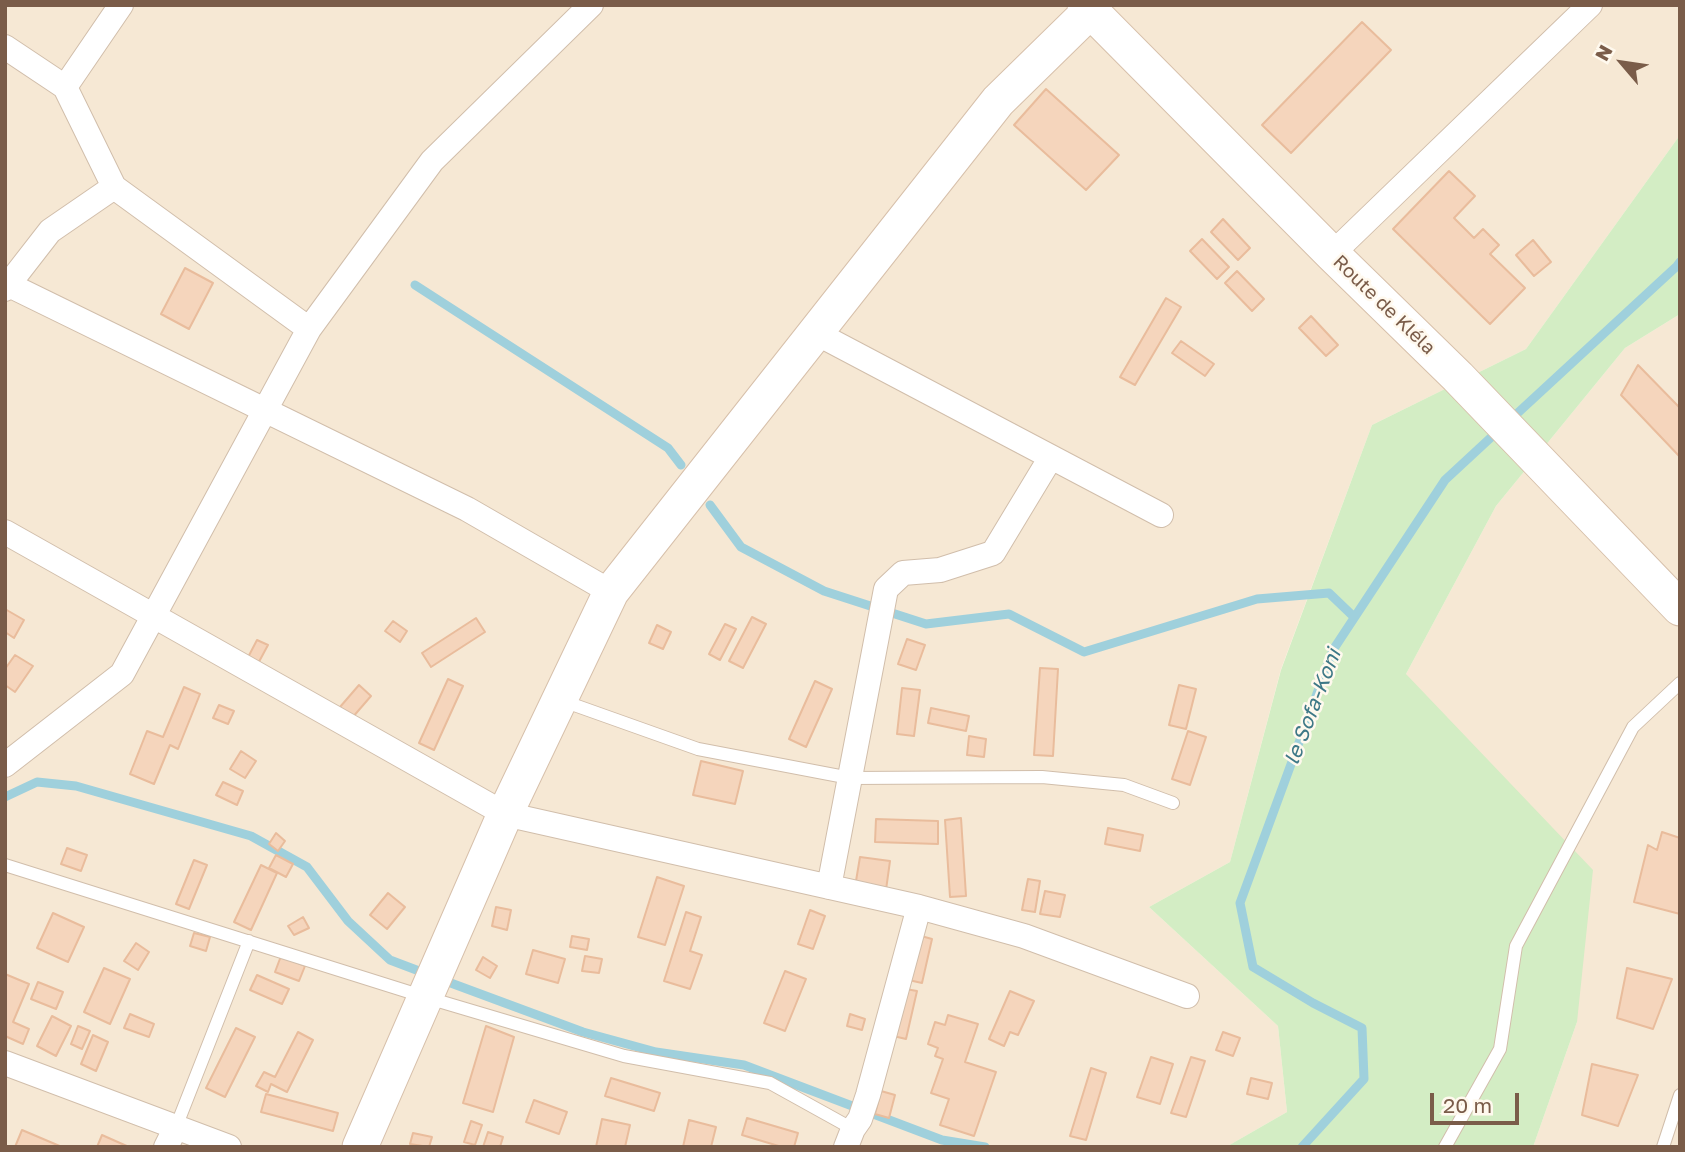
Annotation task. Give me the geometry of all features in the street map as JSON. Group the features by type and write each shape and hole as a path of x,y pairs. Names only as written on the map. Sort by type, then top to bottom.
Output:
{"street":[{"path":"65,87 121,5"},
{"path":"5,765 122,674 309,329 432,161 592,5"},
{"path":"360,1147 505,814 611,592 998,101 1087,8"},
{"name":"Route de Kléla","path":"1087,8 1458,377 1680,608"},
{"path":"1332,254 1583,8"},
{"path":"5,47 65,87 114,187 309,329"},
{"path":"114,187 50,232 6,286 467,509 611,592"},
{"path":"816,332 1161,515"},
{"path":"829,887 886,589 904,573 940,570 993,553 1051,457"},
{"path":"5,532 505,814 919,907 1024,936 1187,996"},
{"path":"853,1132 868,1095 919,907"},
{"path":"5,1063 171,1137 229,1147"}],"lane":[{"path":"1445,1147 1500,1049 1516,946 1633,727 1680,683"},
{"path":"560,699 698,749 850,778 1042,777 1124,785 1173,803"},
{"path":"5,865 249,941 432,981 624,1056 770,1083 853,1132"},
{"path":"171,1137 249,941"},
{"path":"1663,1147 1680,1095"}],"shaded area":[{"path":"5,5 1680,5 1680,135 1526,349 1372,425 1281,669 1230,862 1149,907 1278,1026 1287,1112 1226,1147 5,1147"},
{"path":"1680,314 1680,1147 1533,1147 1577,1022 1406,674 1496,506 1625,348"}],"green space":[{"path":"1680,135 1680,314 1625,348 1496,506 1406,674 1593,870 1577,1022 1533,1147 1226,1147 1287,1112 1278,1026 1149,907 1230,862 1281,670 1372,425 1526,349"}],"building":[{"path":"1362,22 1391,50 1291,153 1262,125"},
{"path":"1046,89 1119,155 1086,190 1014,125"},
{"path":"1449,171 1475,196 1454,218 1474,238 1483,229 1499,245 1490,254 1525,288 1490,324 1393,229"},
{"path":"1223,219 1250,248 1238,260 1211,232"},
{"path":"1202,239 1229,267 1217,279 1190,251"},
{"path":"1533,240 1551,262 1534,276 1516,255"},
{"path":"185,268 213,283 189,329 161,314"},
{"path":"1237,271 1264,299 1252,311 1225,283"},
{"path":"1166,298 1181,307 1135,385 1120,377"},
{"path":"1311,316 1338,345 1326,356 1299,328"},
{"path":"1181,341 1214,364 1205,376 1172,353"},
{"path":"1638,365 1680,408 1680,457 1621,395"},
{"path":"5,609 24,620 14,638 5,632"},
{"path":"752,617 766,624 743,668 729,661"},
{"path":"476,618 485,632 431,667 422,653"},
{"path":"393,621 407,631 400,642 385,631"},
{"path":"725,624 736,629 720,660 709,654"},
{"path":"657,625 671,632 663,649 649,643"},
{"path":"907,639 925,645 916,670 898,664"},
{"path":"257,640 268,645 254,671 244,665"},
{"path":"15,655 33,666 15,692 5,685 5,669"},
{"path":"1040,668 1058,669 1053,756 1034,755"},
{"path":"448,679 463,686 434,750 419,743"},
{"path":"815,681 832,689 806,747 789,739"},
{"path":"359,685 371,696 352,718 340,707"},
{"path":"1179,685 1196,689 1186,729 1169,725"},
{"path":"184,687 200,694 178,749 170,745 154,784 130,774 147,731 163,737"},
{"path":"902,688 920,690 914,736 897,734"},
{"path":"219,705 234,711 228,724 213,718"},
{"path":"931,708 969,716 966,731 928,723"},
{"path":"1188,731 1206,737 1190,785 1172,779"},
{"path":"969,736 986,739 984,757 967,755"},
{"path":"241,751 256,761 245,778 230,769"},
{"path":"701,761 743,771 735,804 693,795"},
{"path":"223,782 243,791 237,805 216,795"},
{"path":"961,818 966,896 950,897 945,820"},
{"path":"876,819 938,821 938,844 875,842"},
{"path":"1108,828 1143,835 1140,851 1105,844"},
{"path":"1662,832 1680,838 1680,914 1634,902 1648,845 1657,850"},
{"path":"276,833 285,841 278,851 269,844"},
{"path":"67,848 87,855 81,871 61,864"},
{"path":"276,855 293,864 286,877 269,868"},
{"path":"860,857 890,861 885,897 854,893"},
{"path":"194,860 207,865 189,909 176,904"},
{"path":"261,865 277,873 251,930 234,922"},
{"path":"657,877 684,886 665,945 638,937"},
{"path":"1028,879 1040,881 1035,912 1022,910"},
{"path":"1045,891 1065,895 1060,917 1040,914"},
{"path":"388,893 405,907 387,929 370,915"},
{"path":"496,907 511,910 507,930 492,926"},
{"path":"810,910 825,916 813,949 798,944"},
{"path":"686,912 701,917 690,951 702,955 690,989 664,981"},
{"path":"53,913 84,927 68,962 37,948"},
{"path":"303,917 309,928 294,935 288,926"},
{"path":"194,933 210,937 206,951 190,946"},
{"path":"914,934 932,939 922,983 904,979"},
{"path":"572,936 589,939 587,950 570,947"},
{"path":"136,943 149,952 138,970 124,961"},
{"path":"533,950 565,959 558,983 526,974"},
{"path":"281,956 305,966 299,981 275,972"},
{"path":"585,956 602,959 599,973 582,971"},
{"path":"483,957 497,966 490,978 476,970"},
{"path":"104,968 130,979 110,1024 84,1012"},
{"path":"1627,968 1672,979 1653,1029 1617,1018"},
{"path":"785,971 806,979 785,1031 764,1023"},
{"path":"5,974 29,984 13,1022 29,1029 23,1044 5,1036"},
{"path":"257,975 289,989 282,1004 250,990"},
{"path":"38,982 63,992 56,1009 31,999"},
{"path":"900,988 917,991 906,1039 889,1035"},
{"path":"1010,991 1034,1001 1018,1035 1010,1032 1004,1046 989,1039"},
{"path":"130,1014 154,1024 149,1037 124,1028"},
{"path":"850,1014 865,1019 862,1030 847,1026"},
{"path":"948,1015 978,1024 965,1062 996,1072 974,1136 940,1125 949,1099 931,1093 943,1059 935,1056 938,1048 928,1044 935,1022 945,1025"},
{"path":"52,1016 71,1026 56,1056 37,1046"},
{"path":"78,1026 90,1031 82,1049 71,1044"},
{"path":"486,1026 514,1037 493,1112 463,1103"},
{"path":"236,1028 255,1037 225,1097 206,1088"},
{"path":"298,1032 313,1040 287,1092 271,1084 268,1092 256,1086 264,1072 275,1077"},
{"path":"1223,1032 1240,1038 1233,1056 1216,1050"},
{"path":"93,1035 108,1042 96,1071 81,1064"},
{"path":"1151,1057 1173,1064 1160,1104 1137,1097"},
{"path":"1191,1057 1205,1061 1186,1117 1171,1113"},
{"path":"1592,1064 1638,1075 1618,1126 1582,1115"},
{"path":"1091,1068 1106,1073 1086,1140 1070,1136"},
{"path":"611,1078 660,1093 654,1111 605,1096"},
{"path":"1251,1078 1272,1083 1268,1099 1247,1094"},
{"path":"881,1091 895,1095 889,1118 875,1114"},
{"path":"266,1094 338,1113 333,1131 261,1112"},
{"path":"534,1100 567,1112 559,1134 526,1122"},
{"path":"747,1118 798,1133 794,1147 782,1147 742,1135"},
{"path":"602,1119 630,1125 625,1147 596,1147"},
{"path":"689,1120 716,1127 711,1147 683,1147"},
{"path":"471,1121 482,1125 475,1145 464,1142"},
{"path":"22,1130 62,1147 15,1147"},
{"path":"488,1132 503,1137 500,1147 483,1147"},
{"path":"413,1133 432,1137 429,1147 410,1144"},
{"path":"102,1135 129,1147 97,1147"}],"waterway":[{"name":"le Sofa-Koni","path":"1509,421 1680,262"},
{"path":"415,285 668,448 681,465"},
{"name":"le Sofa-Koni","path":"1302,1147 1364,1079 1362,1028 1313,1003 1253,967 1240,903 1333,650 1445,480 1499,430"},
{"path":"710,505 741,547 824,591 926,624 1009,614 1084,652 1257,599 1329,593 1354,617"},
{"path":"5,797 37,782 76,786 251,836 307,867 348,921 390,960 427,974"},
{"path":"440,979 583,1032 656,1052 744,1065 942,1140 985,1147"}]}
